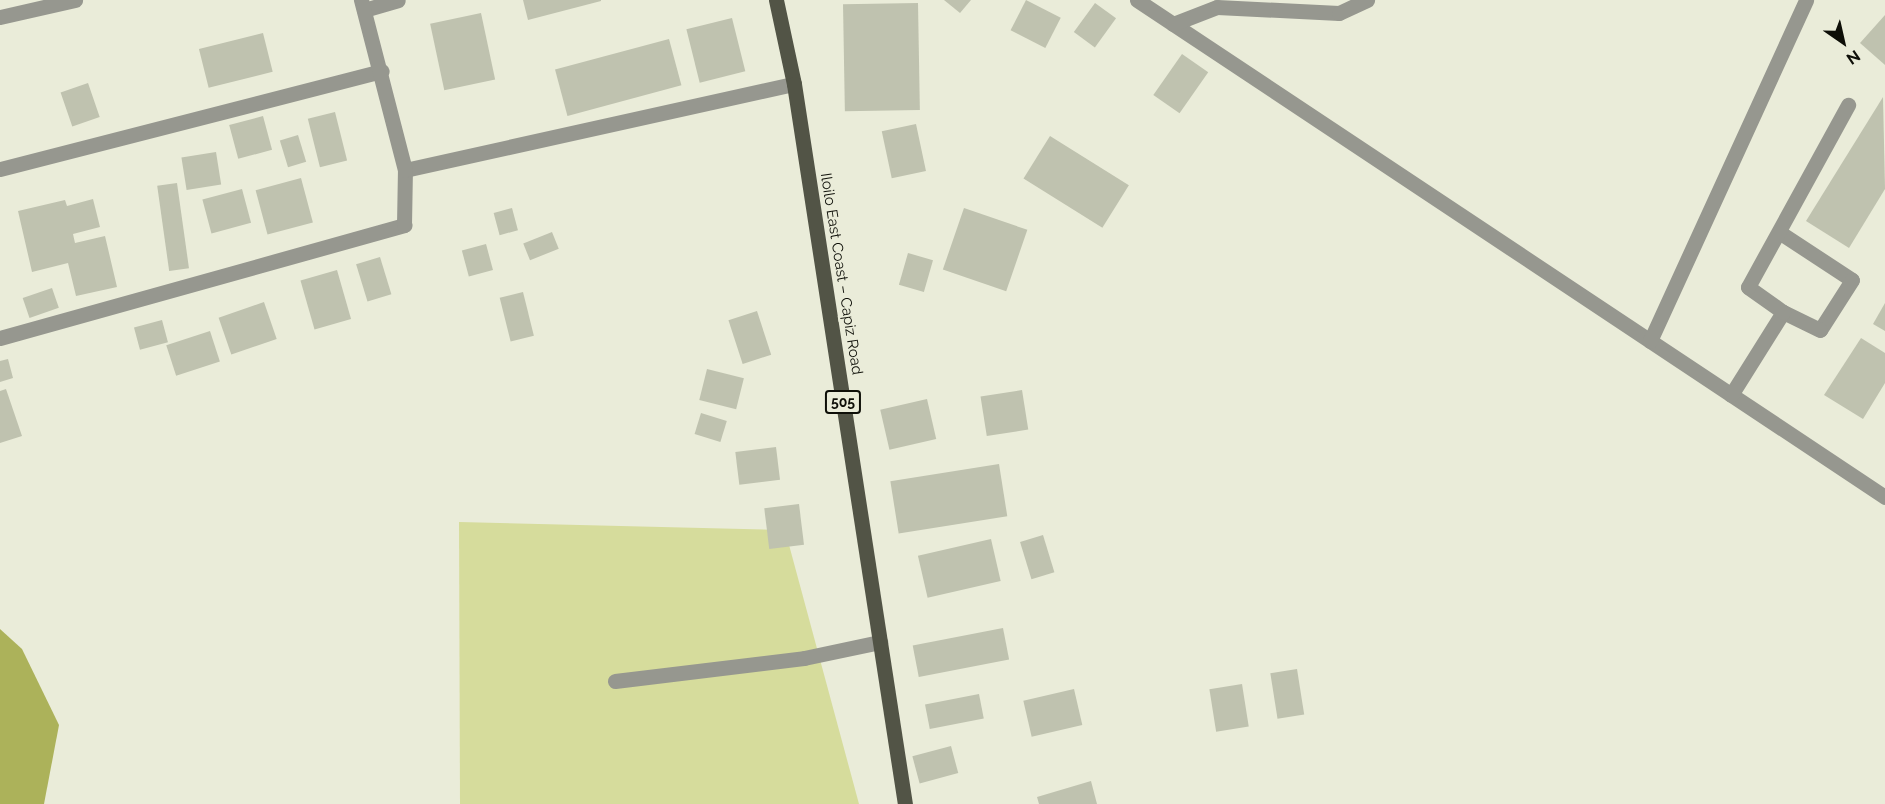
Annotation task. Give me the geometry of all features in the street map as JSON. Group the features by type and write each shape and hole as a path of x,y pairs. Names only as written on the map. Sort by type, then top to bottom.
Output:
{"main road":[{"name":"Iloilo East Coast – Capiz Road","path":"776,0 794,84 905,804"}],"street":[{"path":"0,17 75,0"},
{"path":"0,338 404,225 405,170 382,71 362,5 399,0"},
{"path":"1137,0 1885,497"},
{"path":"1173,24 1216,7 1339,13 1367,0"},
{"path":"1650,341 1806,0"},
{"path":"0,169 382,71"},
{"path":"405,170 794,84"},
{"path":"1779,232 1852,280 1820,330 1783,312 1748,287 1848,105"},
{"path":"1731,395 1783,312"},
{"path":"615,681 792,660 880,642"}],"shaded area":[{"path":"459,522 785,530 859,804 460,804"},
{"path":"0,629 22,649 59,725 44,804 0,804"}],"building":[{"path":"523,0 601,0 601,1 528,20"},
{"path":"944,0 971,0 960,13"},
{"path":"1026,0 1061,18 1045,48 1011,30"},
{"path":"918,3 920,110 845,111 843,4"},
{"path":"1095,3 1116,18 1095,47 1074,32"},
{"path":"481,13 495,80 444,90 430,24"},
{"path":"1885,15 1885,65 1860,43"},
{"path":"732,18 745,71 700,83 686,29"},
{"path":"263,33 273,72 209,88 199,49"},
{"path":"669,39 681,85 567,116 555,70"},
{"path":"1182,54 1208,72 1180,113 1153,95"},
{"path":"88,83 100,117 72,126 61,92"},
{"path":"1883,97 1885,189 1849,248 1806,221"},
{"path":"335,112 347,161 320,167 308,119"},
{"path":"263,116 272,150 238,159 229,125"},
{"path":"916,124 926,171 892,178 882,131"},
{"path":"298,135 306,162 288,167 280,141"},
{"path":"1050,136 1129,185 1102,228 1024,178"},
{"path":"216,152 221,185 187,190 181,157"},
{"path":"301,178 313,222 268,235 256,190"},
{"path":"177,183 189,268 169,271 157,186"},
{"path":"242,189 251,223 211,233 202,200"},
{"path":"93,199 100,227 73,234 75,243 105,236 117,287 76,296 68,263 32,272 18,211 65,200 67,206"},
{"path":"512,208 518,230 500,235 494,213"},
{"path":"964,208 1027,230 1006,291 943,269"},
{"path":"552,232 559,249 530,260 523,244"},
{"path":"486,244 493,270 469,277 462,250"},
{"path":"908,253 933,260 924,292 899,285"},
{"path":"380,257 391,294 367,302 356,264"},
{"path":"337,270 351,319 315,329 300,280"},
{"path":"52,288 59,308 30,318 23,298"},
{"path":"523,292 534,336 511,341 500,298"},
{"path":"264,302 277,339 231,355 219,318"},
{"path":"1885,303 1885,331 1873,324"},
{"path":"757,311 771,355 743,364 728,320"},
{"path":"162,320 168,342 140,350 134,328"},
{"path":"210,331 220,361 176,376 166,345"},
{"path":"1861,338 1885,353 1885,383 1863,419 1824,395"},
{"path":"8,359 13,378 0,382 0,361"},
{"path":"707,369 744,378 736,409 699,400"},
{"path":"6,389 22,436 0,443 0,391"},
{"path":"1022,390 1028,430 987,436 981,397"},
{"path":"927,399 936,439 889,450 880,410"},
{"path":"701,413 727,421 720,442 695,434"},
{"path":"776,447 780,480 739,485 735,452"},
{"path":"999,464 1007,516 899,534 890,481"},
{"path":"799,504 804,545 769,549 764,508"},
{"path":"1043,535 1054,572 1031,579 1020,542"},
{"path":"991,539 1001,581 928,598 918,556"},
{"path":"1003,628 1009,659 919,677 913,646"},
{"path":"1297,669 1304,714 1278,719 1270,673"},
{"path":"1242,684 1249,726 1216,732 1209,689"},
{"path":"1074,689 1082,725 1032,737 1023,701"},
{"path":"979,694 984,719 930,729 925,704"},
{"path":"951,746 958,773 920,783 912,756"},
{"path":"1091,781 1097,804 1039,804 1037,797"}]}
